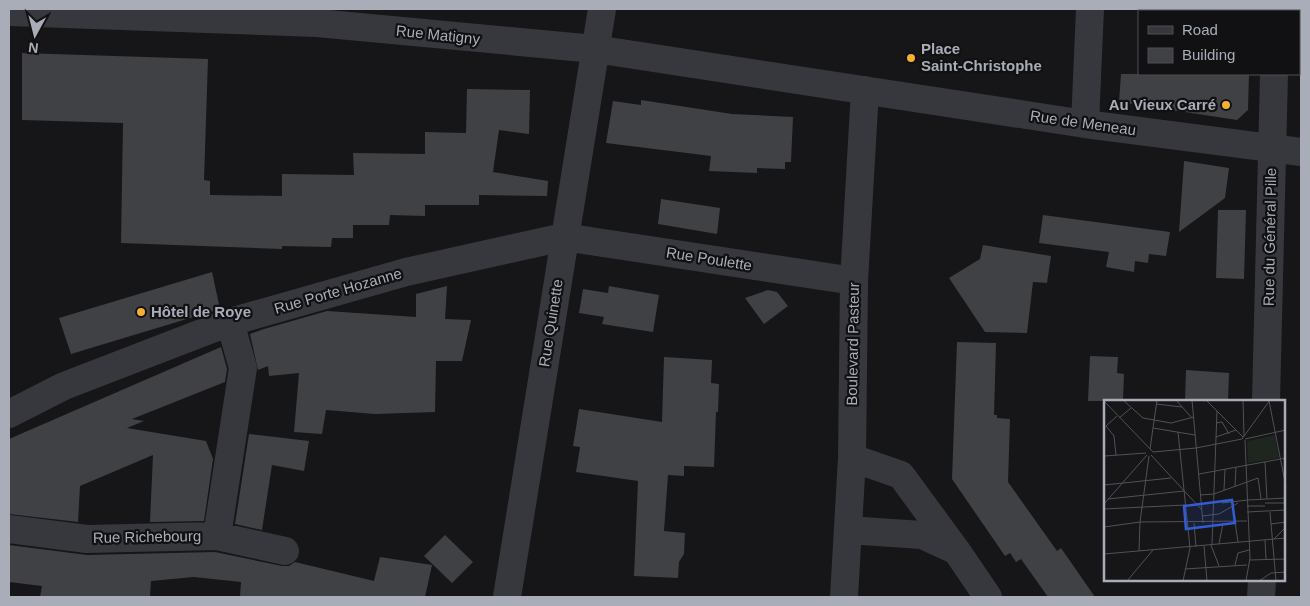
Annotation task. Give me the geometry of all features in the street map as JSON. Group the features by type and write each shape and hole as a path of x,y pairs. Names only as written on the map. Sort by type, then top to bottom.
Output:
{"street":[{"path":"595,49 602,9"},
{"path":"1085,124 1090,9"},
{"name":"Rue Matigny","path":"9,12 320,16 595,49 865,90"},
{"name":"Rue Quinette","path":"507,597 595,49"},
{"name":"Rue du Général Pille","path":"1266,400 1274,75"},
{"name":"Rue de Meneau","path":"865,90 1085,124 1301,152"},
{"name":"Boulevard Pasteur","path":"844,597 852,458 854,281 865,90"},
{"name":"Rue Poulette","path":"564,237 854,281"},
{"name":"Rue Porte Hozanne","path":"9,414 64,386 230,322 406,272 564,237"},
{"path":"217,536 243,368 230,322"},
{"path":"852,458 901,475 988,597"},
{"name":"Rue Richebourg","path":"9,529 87,539 217,536 285,552"},
{"path":"848,530 922,536 956,550"},
{"path":"1261,597 1262,581"}],"building":[{"path":"22,53 208,59 204,180 210,181 210,195 282,196 282,174 354,175 353,153 425,154 425,132 466,133 467,89 530,90 529,134 499,130 493,172 548,181 547,196 479,195 479,205 425,205 425,216 390,215 389,225 353,225 353,238 332,238 331,247 282,246 282,249 121,243 123,123 22,120"},
{"path":"1121,74 1249,75 1248,110 1237,120 1119,102"},
{"path":"641,100 732,114 793,117 791,162 785,162 785,169 757,168 757,173 709,171 711,156 606,143 613,101 641,105"},
{"path":"1184,161 1229,168 1225,198 1179,232"},
{"path":"661,199 720,208 717,234 658,224"},
{"path":"1218,210 1246,210 1244,279 1216,278"},
{"path":"1043,215 1170,232 1166,256 1149,254 1148,263 1135,261 1134,272 1106,267 1109,252 1039,243"},
{"path":"983,245 1051,256 1047,283 1033,282 1027,333 985,332 949,278 980,259"},
{"name":"Hôtel de Roye","path":"212,272 220,309 71,354 59,318"},
{"path":"447,286 445,319 471,320 462,361 436,361 435,412 375,414 326,410 322,434 294,432 299,373 269,376 268,366 258,370 250,334 327,311 416,317 416,294"},
{"path":"609,286 659,295 653,332 602,324 604,317 579,313 583,289 608,293"},
{"path":"768,290 777,292 788,306 764,324 745,298"},
{"path":"957,342 996,343 994,415 997,415 997,418 1010,419 1008,482 1057,551 1061,548 1095,597 1048,597 1021,559 1016,562 1010,553 1005,556 952,479"},
{"path":"221,347 227,369 225,382 132,419 144,421 127,428 206,441 213,459 204,521 150,522 153,455 80,486 78,522 9,514 9,439"},
{"path":"1090,356 1118,357 1117,373 1124,374 1123,400 1088,401"},
{"path":"664,357 712,360 711,383 719,384 714,467 684,466 684,476 668,475 664,531 685,533 684,554 679,562 678,578 634,576 638,481 576,472 580,447 573,446 579,409 662,422"},
{"path":"1186,370 1229,373 1228,400 1185,400"},
{"path":"249,434 309,441 304,471 272,465 262,530 235,524"},
{"path":"445,535 473,562 452,583 424,556"},
{"path":"9,545 87,555 215,552 282,566 289,566 295,562 374,581 380,557 432,565 425,597 240,597 241,582 194,577 151,581 150,597 40,597 42,586 9,582"}],"place":[{"name":"Place Saint-Christophe","path":"911,58"},
{"name":"Au Vieux Carré","path":"1226,105"},
{"name":"Hôtel de Roye","path":"141,312"}]}
